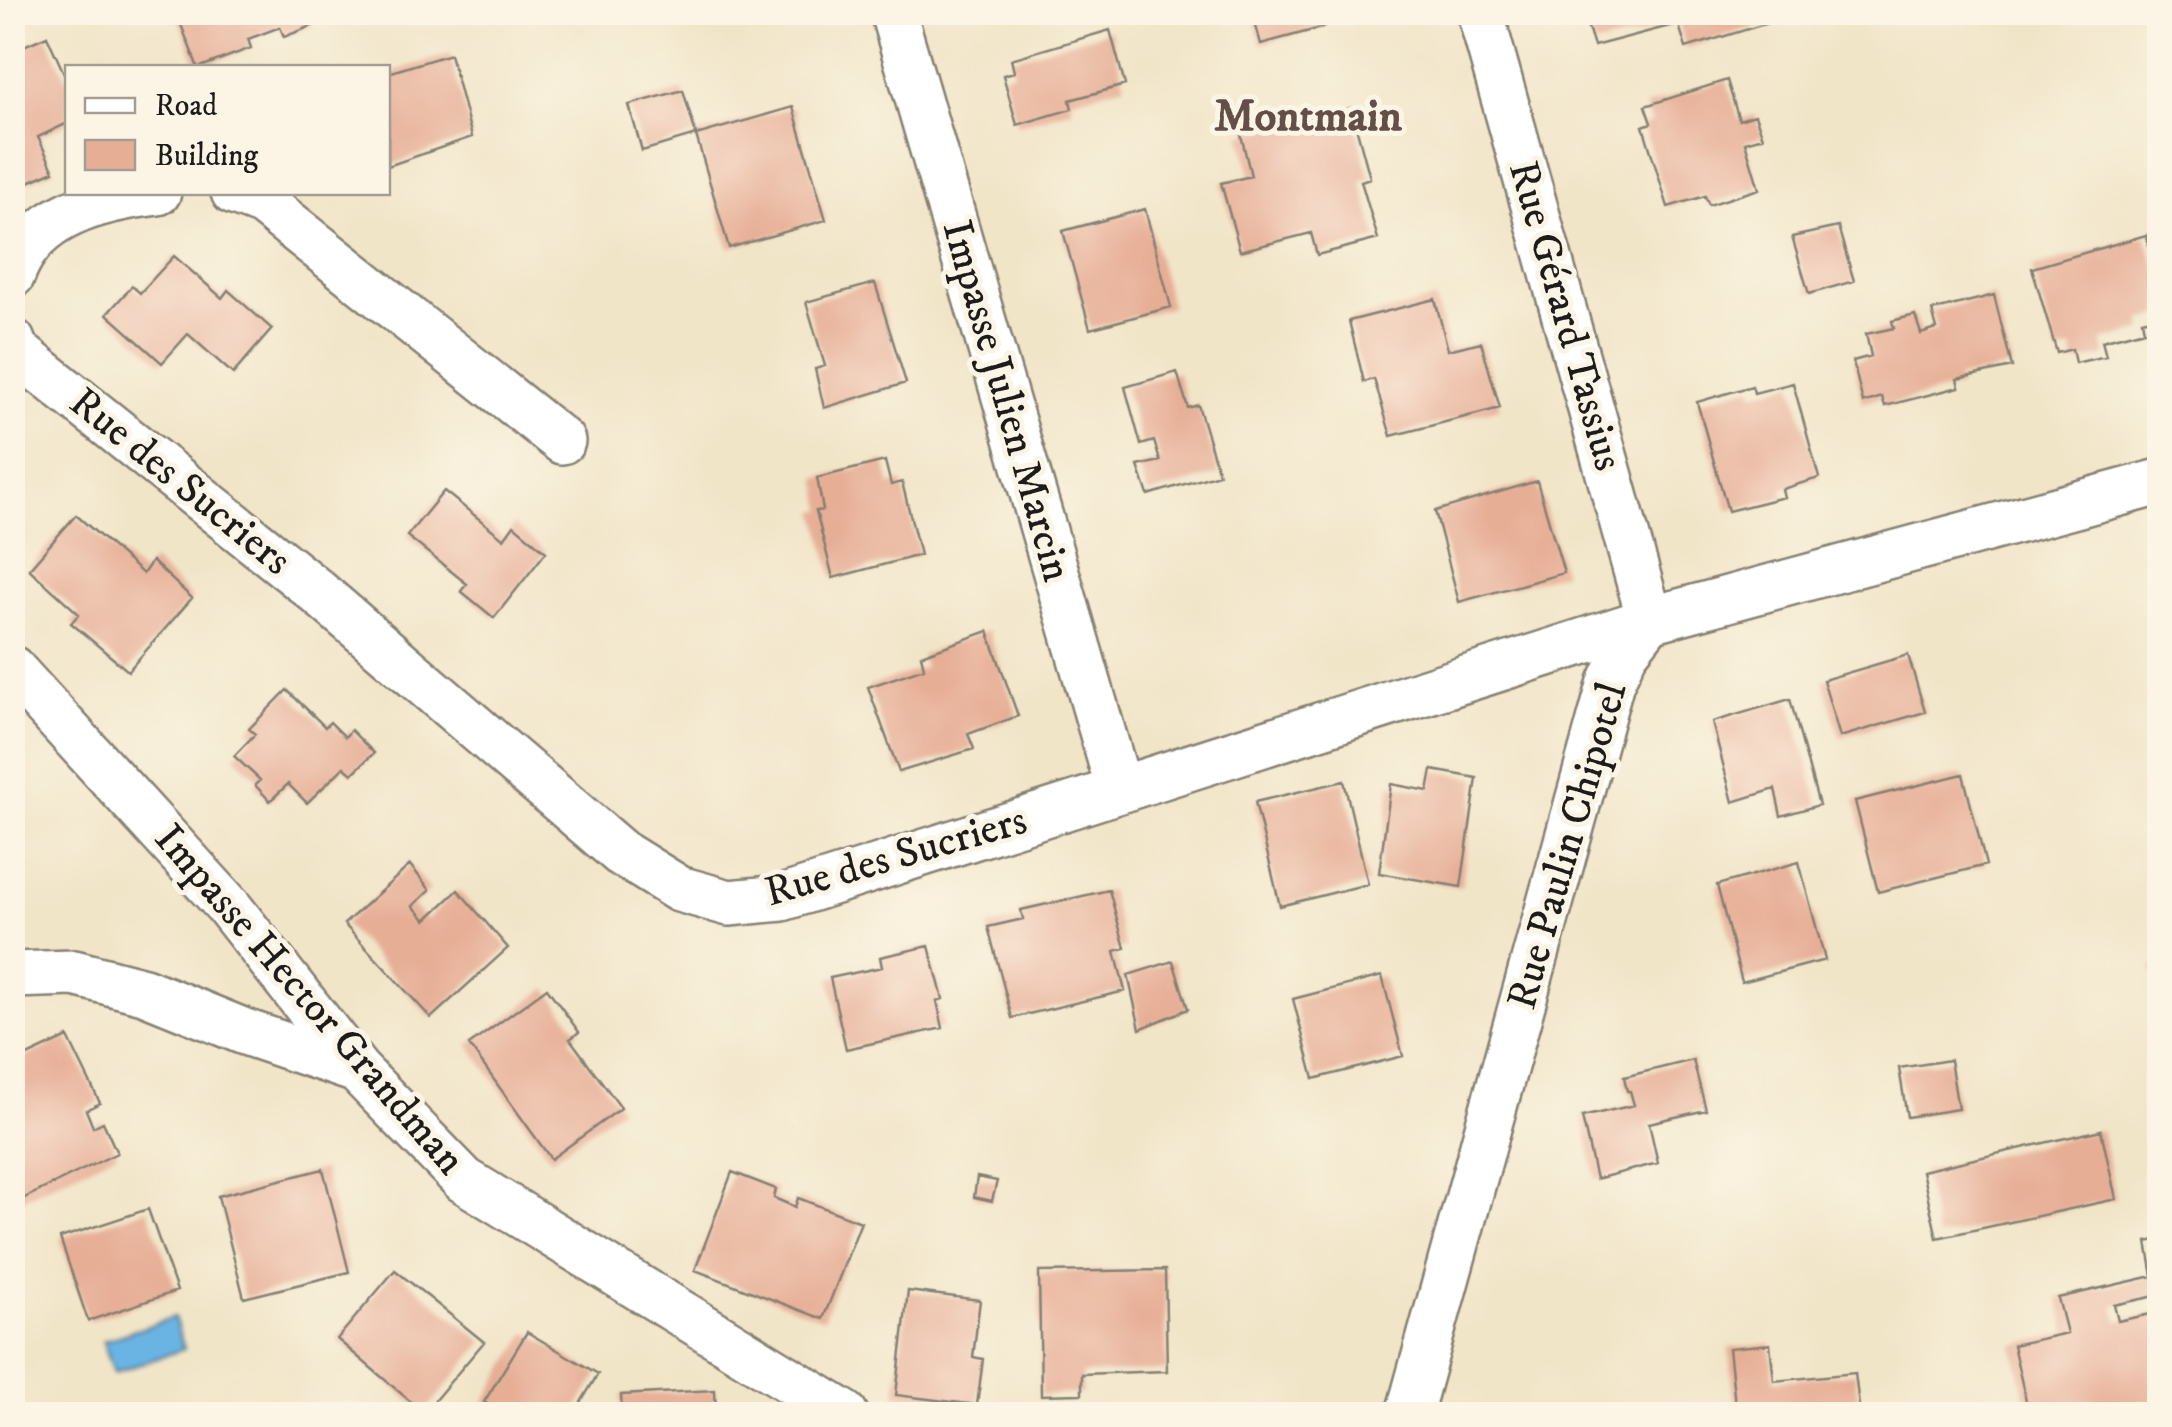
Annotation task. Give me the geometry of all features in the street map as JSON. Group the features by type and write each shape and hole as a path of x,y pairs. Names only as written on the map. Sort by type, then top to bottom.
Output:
{"street":[{"name":"Impasse Julien Marcin","path":"894,12 1119,789"},
{"name":"Rue Gérard Tassius","path":"1480,12 1650,620"},
{"path":"12,275 20,254 53,222 114,198 136,195"},
{"path":"242,195 263,203 562,442"},
{"name":"Rue des Sucriers","path":"12,341 16,350 314,589 622,852 679,889 729,903 782,898 1650,620"},
{"path":"1650,620 2160,482"},
{"name":"Rue Paulin Chipotel","path":"1409,1414 1611,682 1625,652 1650,620"},
{"name":"Impasse Hector Grandman","path":"12,669 228,906 358,1070 464,1180 845,1414"},
{"path":"12,976 74,973 144,991 245,1032 358,1070"}],"water":[{"path":"174,1317 184,1349 114,1373 103,1341"}],"building":[{"path":"176,12 306,12 312,26 284,37 280,27 248,39 251,48 197,65"},
{"path":"1252,12 1320,12 1324,27 1261,44"},
{"path":"1583,12 1715,12 1715,14 1594,46"},
{"path":"1725,12 1801,13 1686,48 1679,25"},
{"path":"1110,30 1125,85 1070,100 1072,109 1017,125 1003,75 1014,72 1011,59"},
{"path":"47,36 65,75 65,124 38,137 54,171 12,189 12,51"},
{"path":"450,54 472,137 390,165 390,72"},
{"path":"1727,80 1739,120 1755,115 1763,137 1745,142 1759,189 1709,205 1705,196 1668,207 1643,126 1651,123 1645,106"},
{"path":"683,90 696,135 642,151 629,105"},
{"path":"793,107 826,220 729,248 696,135"},
{"path":"1351,108 1370,178 1361,181 1378,239 1317,255 1311,233 1240,251 1221,183 1251,176 1241,135"},
{"path":"1145,209 1171,307 1090,329 1063,231"},
{"path":"1838,227 1854,281 1809,294 1792,237"},
{"path":"2146,235 2160,281 2160,316 2142,320 2144,330 2102,341 2106,356 2075,363 2072,349 2057,353 2032,268"},
{"path":"174,256 222,298 228,290 272,329 233,374 188,334 162,363 107,314 132,286 140,293"},
{"path":"875,283 906,383 824,408 815,369 825,366 806,302"},
{"path":"1994,295 2012,367 1957,379 1959,387 1885,406 1882,397 1863,403 1853,361 1871,356 1866,334 1894,328 1892,321 1915,315 1921,334 1937,329 1932,311"},
{"path":"1435,299 1448,350 1481,342 1500,408 1391,436 1374,379 1364,382 1349,321"},
{"path":"1177,372 1188,408 1198,405 1219,474 1148,495 1138,466 1160,461 1154,441 1141,445 1125,387"},
{"path":"1793,383 1819,478 1782,489 1784,497 1728,511 1697,402 1752,386 1754,393"},
{"path":"885,461 891,485 902,482 920,555 833,578 816,511 823,510 817,478"},
{"path":"1537,481 1564,573 1459,602 1435,511"},
{"path":"444,491 504,539 514,525 546,552 494,618 461,591 467,584 407,536"},
{"path":"76,515 143,574 152,561 192,598 128,671 71,623 79,614 29,569"},
{"path":"988,631 1018,716 968,734 974,749 899,772 868,687 924,668 921,655"},
{"path":"1908,655 1925,712 1840,737 1823,680"},
{"path":"287,690 325,727 330,722 345,737 351,730 374,753 352,774 344,767 307,803 288,784 270,801 255,785 260,780 234,756 255,734 249,729"},
{"path":"1790,699 1819,805 1781,816 1775,789 1733,802 1712,722"},
{"path":"1432,770 1477,778 1461,887 1379,873 1391,784 1428,791"},
{"path":"1963,774 1986,865 1878,892 1855,801"},
{"path":"1344,781 1368,884 1280,906 1255,802"},
{"path":"1799,862 1825,960 1742,982 1717,885"},
{"path":"410,865 430,890 413,906 426,920 458,890 508,948 431,1018 344,924"},
{"path":"1109,890 1125,948 1115,951 1125,991 1012,1018 988,927 1023,919 1021,910"},
{"path":"929,946 943,999 937,1001 943,1028 846,1049 830,978 882,967 880,957"},
{"path":"1173,961 1188,1009 1140,1029 1128,975"},
{"path":"2160,965 2160,989 2158,989 2152,967"},
{"path":"1382,976 1403,1056 1314,1079 1293,999"},
{"path":"547,988 579,1032 570,1039 621,1108 551,1159 469,1045"},
{"path":"68,1037 100,1103 86,1110 93,1127 103,1122 117,1153 12,1204 12,1063"},
{"path":"1693,1060 1706,1110 1649,1123 1658,1163 1596,1179 1582,1117 1634,1105 1624,1077"},
{"path":"1950,1060 1958,1109 1907,1117 1899,1068"},
{"path":"2101,1130 2116,1199 1937,1238 1922,1171"},
{"path":"323,1169 349,1272 244,1298 218,1196"},
{"path":"732,1172 776,1189 774,1198 795,1207 798,1198 861,1222 823,1319 695,1270"},
{"path":"977,1177 997,1181 992,1201 974,1197"},
{"path":"148,1209 177,1291 88,1321 60,1238"},
{"path":"2160,1239 2160,1295 2114,1305 2118,1321 2160,1312 2160,1414 2029,1414 2013,1345 2067,1333 2058,1298 2153,1276 2147,1242"},
{"path":"395,1270 484,1342 424,1413 337,1339"},
{"path":"1165,1270 1167,1371 1082,1374 1082,1394 1041,1395 1039,1272"},
{"path":"908,1291 980,1300 973,1357 983,1359 977,1405 896,1395"},
{"path":"527,1332 598,1374 574,1414 506,1414 484,1402"},
{"path":"1770,1344 1774,1381 1855,1373 1860,1414 1736,1414 1729,1348"},
{"path":"715,1390 716,1414 622,1414 621,1395"}],"district":[{"name":"Montmain","path":"1308,117"}]}
